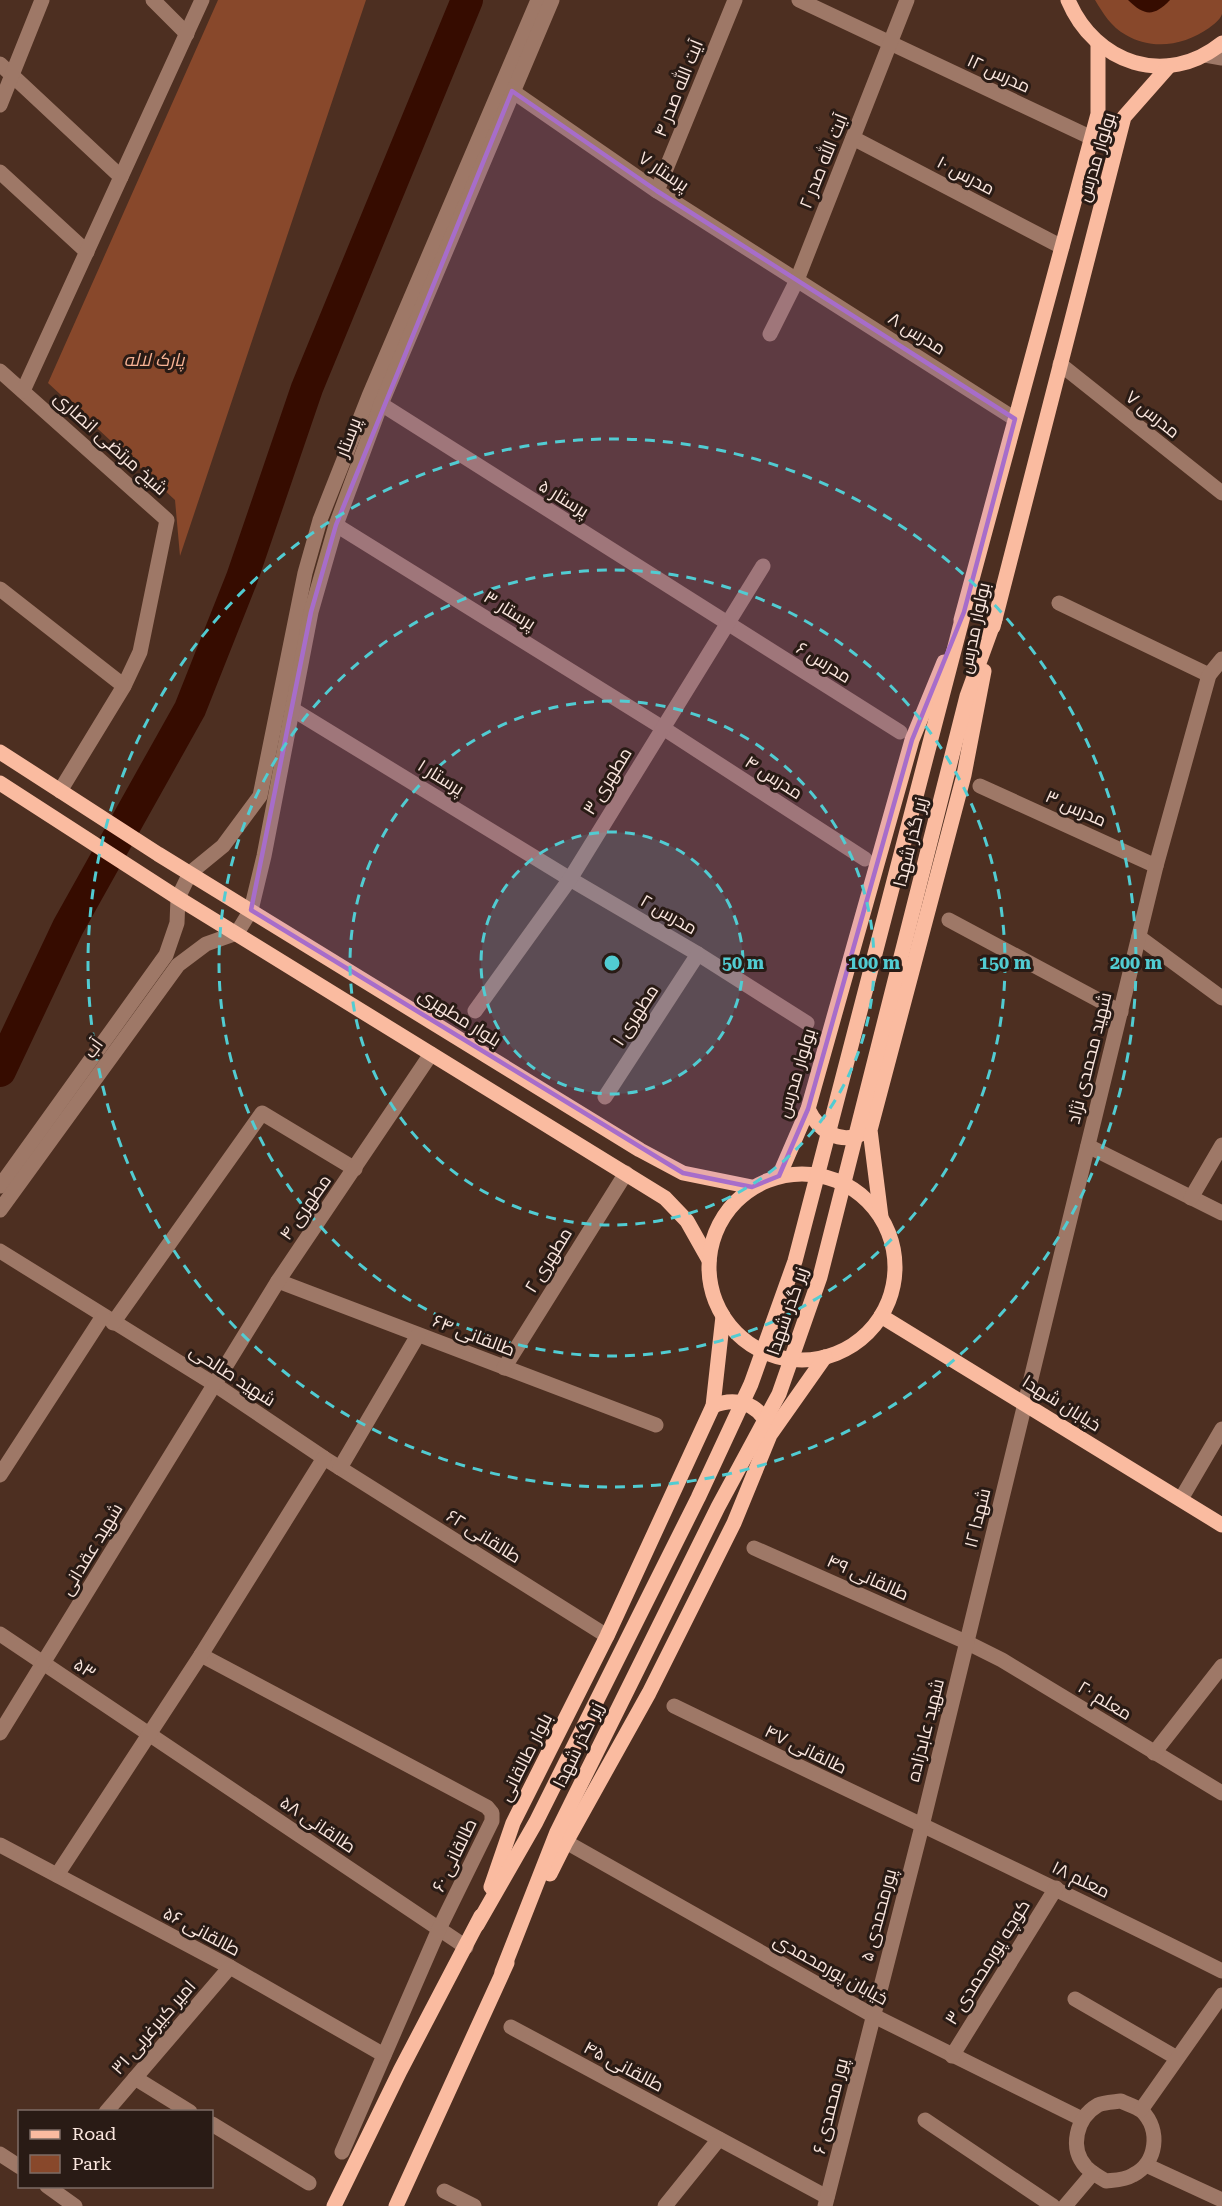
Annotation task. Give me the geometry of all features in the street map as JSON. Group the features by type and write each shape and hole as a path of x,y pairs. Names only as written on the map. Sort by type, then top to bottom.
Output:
{"main road":[{"path":"1068,0 1074,15 1098,44 1114,55 1132,62 1150,66 1169,66 1205,55 1222,43"},
{"name":"بولوار مدرس","path":"779,1176 808,1109 912,740 964,612 1098,114 1098,44"},
{"name":"بولوار مدرس","path":"880,1217 870,1130 964,775 995,619 1124,117 1169,66"},
{"name":"زیر گذر شهدا","path":"477,1925 536,1822 698,1497 751,1384 795,1260 964,612"},
{"name":"زیر گذر شهدا","path":"502,1972 557,1832 718,1507 779,1394 820,1277 968,696 995,619"},
{"name":"بلوار مطهری","path":"0,752 158,854 640,1150 683,1173 752,1187"},
{"path":"0,783 178,898 665,1197 687,1221 709,1260"},
{"path":"808,1109 813,1121 822,1130 834,1136 846,1138 859,1136 870,1130"},
{"path":"808,1173 836,1180 861,1195 880,1217 891,1240 895,1266 892,1292 881,1316 867,1334 854,1344 825,1357 796,1360 767,1353 742,1338 723,1316 712,1289 709,1260 720,1223 730,1207 752,1187 779,1176 808,1173"},
{"name":"بلوار طالقانی","path":"334,2206 400,2071 477,1925 513,1823 607,1636 718,1404 723,1316"},
{"name":"خیابان شهدا","path":"881,1316 1025,1402 1222,1525"},
{"path":"396,2206 502,1972 566,1842 654,1683 734,1523 769,1429 825,1357"},
{"path":"718,1404 737,1401 749,1405 759,1412 769,1429"}],"street":[{"path":"0,105 42,0"},
{"path":"153,0 187,34"},
{"path":"23,391 202,0"},
{"name":"پرستار","path":"190,873 223,846 260,796 305,573 320,520 374,385 538,0"},
{"name":"پرستار","path":"237,933 251,910 264,856 311,612 336,525 381,404 552,0"},
{"name":"آیت الله صدر ۴","path":"657,191 735,0"},
{"name":"مدرس ۱۲","path":"799,0 1092,138"},
{"name":"آیت الله صدر ۲","path":"770,334 797,280 907,0"},
{"path":"1205,55 1222,58"},
{"path":"0,64 121,177"},
{"name":"پرستار ۷","path":"512,92 657,191 797,280"},
{"name":"مدرس ۱۰","path":"853,138 1062,247"},
{"path":"0,172 87,252"},
{"name":"مدرس ۸","path":"797,280 1015,419"},
{"name":"مدرس ۷","path":"1060,364 1222,494"},
{"name":"شیخ مرتضی انصاری","path":"0,371 167,520 140,652 67,795"},
{"name":"پرستار ۵","path":"381,404 727,624"},
{"name":"پرستار ۳","path":"336,525 663,729"},
{"name":"مطهری ۳","path":"475,1011 570,879 763,566"},
{"path":"0,589 124,686"},
{"path":"1059,603 1209,675"},
{"name":"مدرس ۶","path":"727,624 900,732"},
{"name":"شهید محمدی نژاد","path":"1025,1402 1156,866 1209,675 1222,659"},
{"name":"پرستار ۱","path":"292,709 570,879"},
{"name":"مدرس ۴","path":"663,729 865,859"},
{"name":"مدرس ۳","path":"980,786 1156,866"},
{"path":"178,898 190,873"},
{"name":"مدرس ۲","path":"570,879 698,954 807,1023"},
{"name":"آب","path":"0,1186 166,956 177,923 178,898"},
{"path":"950,920 1121,1012"},
{"name":"آب","path":"0,1210 177,965 206,944 237,933"},
{"path":"1139,937 1222,998"},
{"name":"مطهری ۱","path":"605,1097 698,954"},
{"name":"مطهری ۴","path":"214,1384 278,1281 431,1054"},
{"path":"0,1475 108,1319 262,1113 355,1169"},
{"path":"1191,1198 1222,1145"},
{"path":"1088,1146 1222,1214"},
{"name":"مطهری ۲","path":"504,1368 626,1173"},
{"name":"شهید صالحی","path":"0,1251 214,1384 340,1468"},
{"name":"طالقانی ۶۴","path":"278,1281 656,1425"},
{"path":"340,1468 418,1335"},
{"name":"شهید عقدانی","path":"0,1733 214,1384"},
{"name":"۱۲ شهدا","path":"966,1642 1025,1402"},
{"path":"1180,1499 1222,1429"},
{"path":"57,1875 201,1655 324,1458"},
{"name":"طالقانی ۶۲","path":"340,1468 607,1636"},
{"name":"طالقانی ۴۹","path":"754,1548 966,1642"},
{"name":"۵۳","path":"0,1634 149,1734"},
{"name":"معلم ۲۰","path":"966,1642 1002,1660 1222,1793"},
{"name":"شهید عابدزاده","path":"922,1826 966,1642"},
{"name":"طالقانی ۶۰","path":"201,1655 487,1807 492,1813 492,1821 439,1929 342,2152"},
{"path":"1154,1753 1222,1666"},
{"name":"طالقانی ۴۷","path":"674,1706 922,1826"},
{"name":"طالقانی ۵۸","path":"149,1734 466,1947"},
{"name":"معلم ۱۸","path":"922,1826 1056,1888 1222,1971"},
{"name":"پورمحمدی ۵","path":"873,2015 922,1826"},
{"name":"خیابان پورمحمدی","path":"566,1842 873,2015 1082,2119"},
{"name":"طالقانی ۵۶","path":"0,1845 230,1967 384,2055"},
{"name":"کوچه پورمحمدی ۳","path":"952,2056 1056,1888"},
{"name":"امیر کبیرغربی ۳۱","path":"108,2110 230,1967"},
{"path":"1141,2110 1222,1995"},
{"path":"1075,1999 1177,2058"},
{"name":"پور محمدی ۶","path":"826,2202 873,2015"},
{"name":"طالقانی ۴۵","path":"511,2027 719,2139 826,2202"},
{"path":"135,2078 187,2110"},
{"path":"1121,2101 1141,2110 1152,2127 1154,2147 1146,2165 1134,2175 1121,2180 1106,2181 1093,2173 1080,2158 1077,2148 1076,2138 1082,2119 1099,2104 1121,2101"},
{"path":"925,2120 1053,2206"},
{"path":"213,2125 309,2183"},
{"path":"665,2206 719,2139"},
{"path":"0,2154 18,2167"},
{"path":"1146,2165 1222,2200"},
{"path":"1065,2206 1093,2173"},
{"path":"48,2188 75,2206"},
{"path":"444,2191 474,2206"}],"highlighted area":[{"path":"512,91 657,191 1015,419 964,612 912,740 808,1109 779,1176 752,1187 683,1173 251,910 311,612 336,525"}],"green space":[{"name":"پارک لاله","path":"218,0 366,0 180,556 175,500 48,383"},
{"path":"1095,0 1222,0 1222,14 1209,28 1190,39 1169,44 1147,43 1136,40 1116,28"}],"shaded area":[{"path":"1128,0 1170,0 1154,12 1144,12"}],"waterway":[{"path":"0,1071 68,927 190,709 242,578 307,388 467,0"}]}
